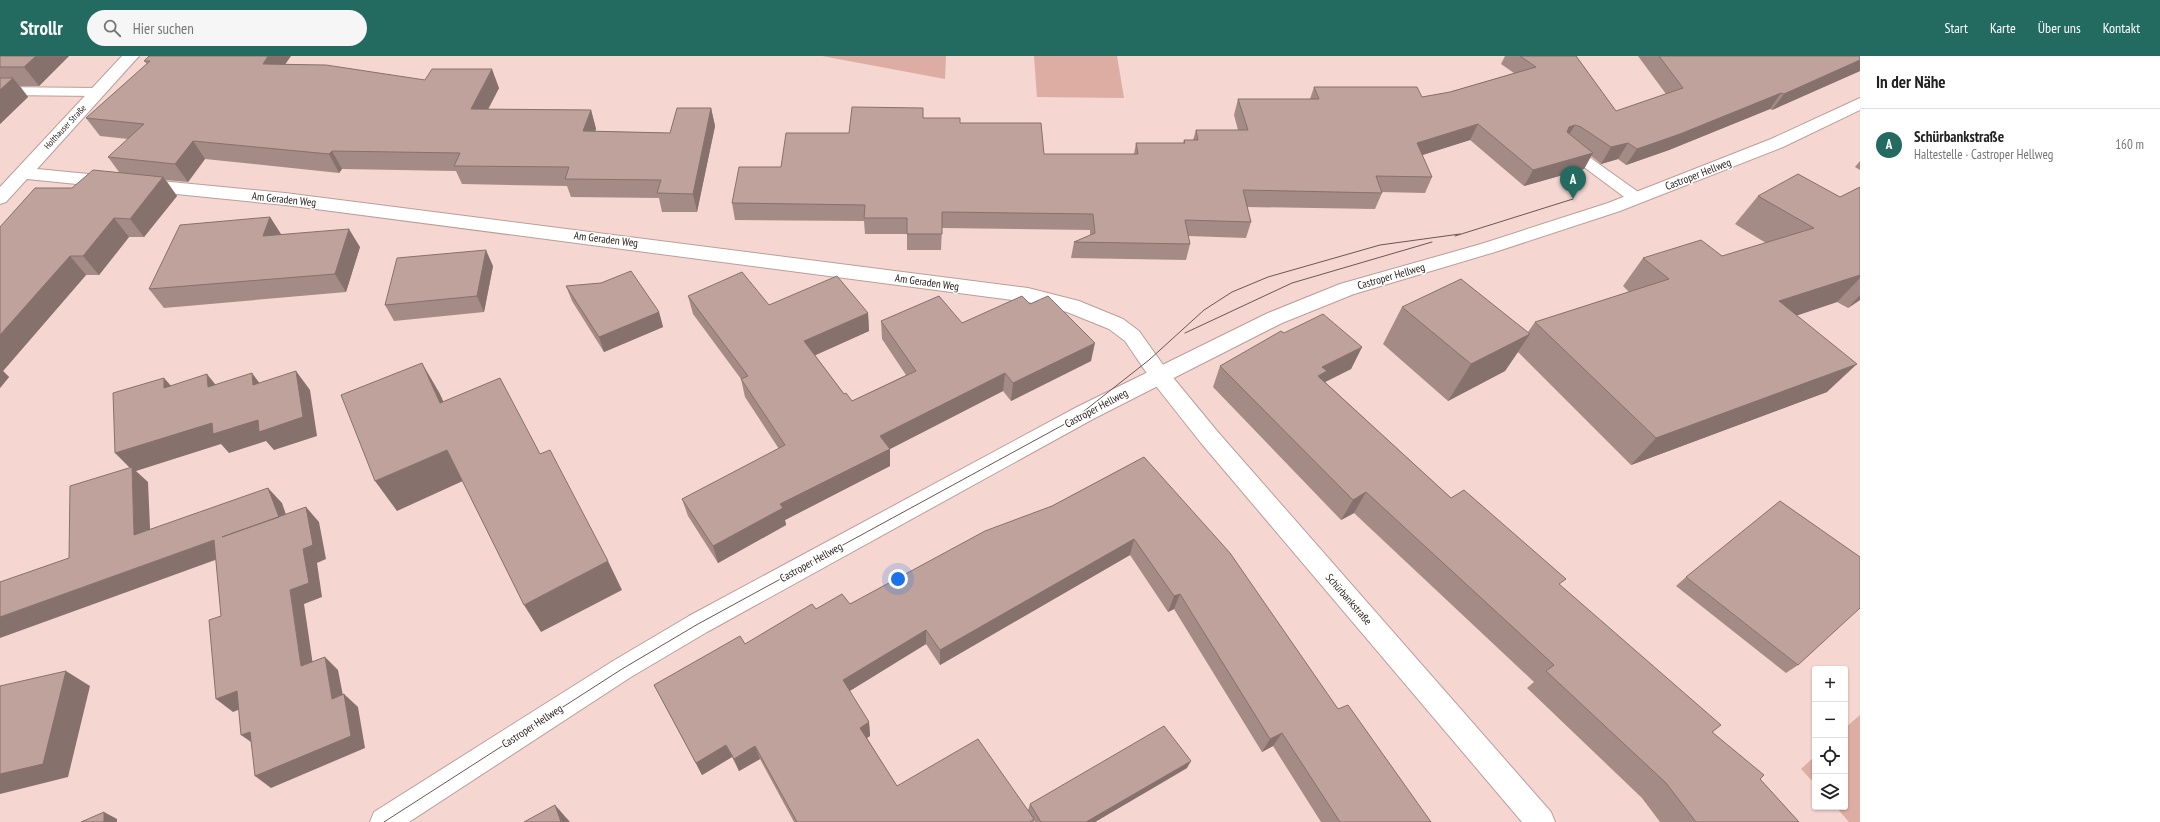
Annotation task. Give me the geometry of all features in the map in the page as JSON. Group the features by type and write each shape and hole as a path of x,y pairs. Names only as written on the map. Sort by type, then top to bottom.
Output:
{"street":[{"name":"Holthauser Straße","path":"0,198 131,56"},
{"name":"Castroper Hellweg","path":"384,822 622,668 698,624 1085,413 1159,375 1311,302 1524,237 1636,198 1777,143 1830,119 1860,103"},
{"name":"Am Geraden Weg","path":"23,173 292,200 1028,295 1072,306 1116,324 1132,336 1159,375"},
{"name":"Schürbankstraße","path":"1159,375 1214,443 1541,822"}],"lane":[{"path":"0,91 97,92"},
{"path":"1566,147 1636,198"}],"shaded area":[{"path":"822,56 946,56 945,79"},
{"path":"1034,56 1117,56 1124,98 1037,97"},
{"path":"1860,715 1860,822 1849,822 1839,810 1848,810 1848,725"},
{"path":"1812,759 1812,781 1801,769"}],"building":[{"path":"0,56 36,56 24,67 0,67"},
{"path":"149,56 268,56 263,64 326,65 425,80 432,69 492,69 471,109 591,110 583,131 670,133 677,108 711,108 693,194 657,193 661,180 565,179 569,167 454,166 460,153 332,151 329,154 193,141 175,164 108,157 144,124 86,118 150,61 144,61"},
{"path":"1520,56 1576,56 1616,111 1683,88 1659,56 1860,56 1860,60 1784,94 1781,93 1680,134 1637,149 1628,143 1611,147 1581,127 1575,125 1569,127 1567,132 1593,153 1533,170 1478,124 1417,143 1432,177 1376,176 1382,193 1243,190 1251,222 1185,220 1190,244 1074,242 1095,233 1093,214 942,212 942,234 907,234 907,218 864,218 865,205 732,203 739,167 781,167 786,133 849,133 852,107 923,108 923,118 960,118 960,123 1041,123 1044,154 1138,154 1136,143 1185,143 1184,140 1198,140 1196,130 1248,130 1238,99 1319,99 1314,87 1417,87 1422,97 1450,92 1536,67"},
{"path":"0,78 13,78 0,90"},
{"path":"93,170 163,177 130,219 114,218 83,256 70,256 0,335 0,227 35,188 72,188"},
{"path":"1798,174 1840,197 1860,187 1860,275 1779,301 1857,364 1656,438 1535,322 1669,279 1643,258 1701,240 1722,256 1814,228 1758,196"},
{"path":"270,217 263,236 349,229 335,274 149,289 180,225"},
{"path":"486,250 477,296 385,305 397,258"},
{"path":"631,271 659,312 599,337 566,286 601,283"},
{"path":"742,272 769,305 837,276 868,313 804,341 844,394 846,393 852,401 916,371 881,321 939,296 962,323 1022,296 1030,304 1048,296 1095,343 1013,383 1005,373 880,436 890,449 780,504 783,508 713,546 682,499 785,445 741,379 748,376 688,296"},
{"path":"1461,279 1530,334 1471,364 1402,307"},
{"path":"1323,314 1362,347 1322,367 1327,371 1318,376 1451,498 1464,490 1566,579 1559,584 1721,725 1712,732 1764,775 1760,779 1799,822 1696,822 1666,783 1546,671 1554,665 1366,492 1353,500 1220,366 1281,331 1284,333"},
{"path":"422,363 440,403 500,378 540,454 550,450 608,561 524,605 447,450 375,481 341,395"},
{"path":"296,371 303,417 259,432 258,420 213,434 212,423 115,453 113,393 164,378 164,388 207,374 208,387 252,373 253,385"},
{"path":"1144,457 1230,553 1338,709 1348,705 1431,822 1340,822 1282,733 1270,739 1180,594 1174,596 1134,539 940,650 926,630 843,680 869,722 860,728 897,786 978,739 1034,819 1030,822 797,822 755,746 734,759 726,745 696,763 654,685 740,636 745,644 812,604 816,609 842,594 850,604 985,531 1052,506"},
{"path":"132,467 134,535 268,488 279,517 306,507 313,545 303,549 309,583 290,590 301,666 325,657 332,699 344,694 351,736 255,776 250,732 241,735 237,691 216,699 209,620 221,616 214,540 0,617 0,582 69,558 70,486"},
{"path":"1780,501 1860,557 1860,608 1798,665 1686,577"},
{"path":"66,671 43,764 0,774 0,686"},
{"path":"1164,726 1191,761 1086,822 1041,822 1030,804"},
{"path":"555,805 561,822 524,822"},
{"path":"104,812 104,822 81,822"}],"tram line":[{"path":"1455,236 1573,199"},
{"path":"384,822 622,669 698,624 1074,419 1149,360 1204,310 1232,292 1268,277 1380,245 1460,234"},
{"path":"1185,333 1292,283 1432,242"}],"place":[{"name":"Schürbankstraße","path":"1573,199"}]}
